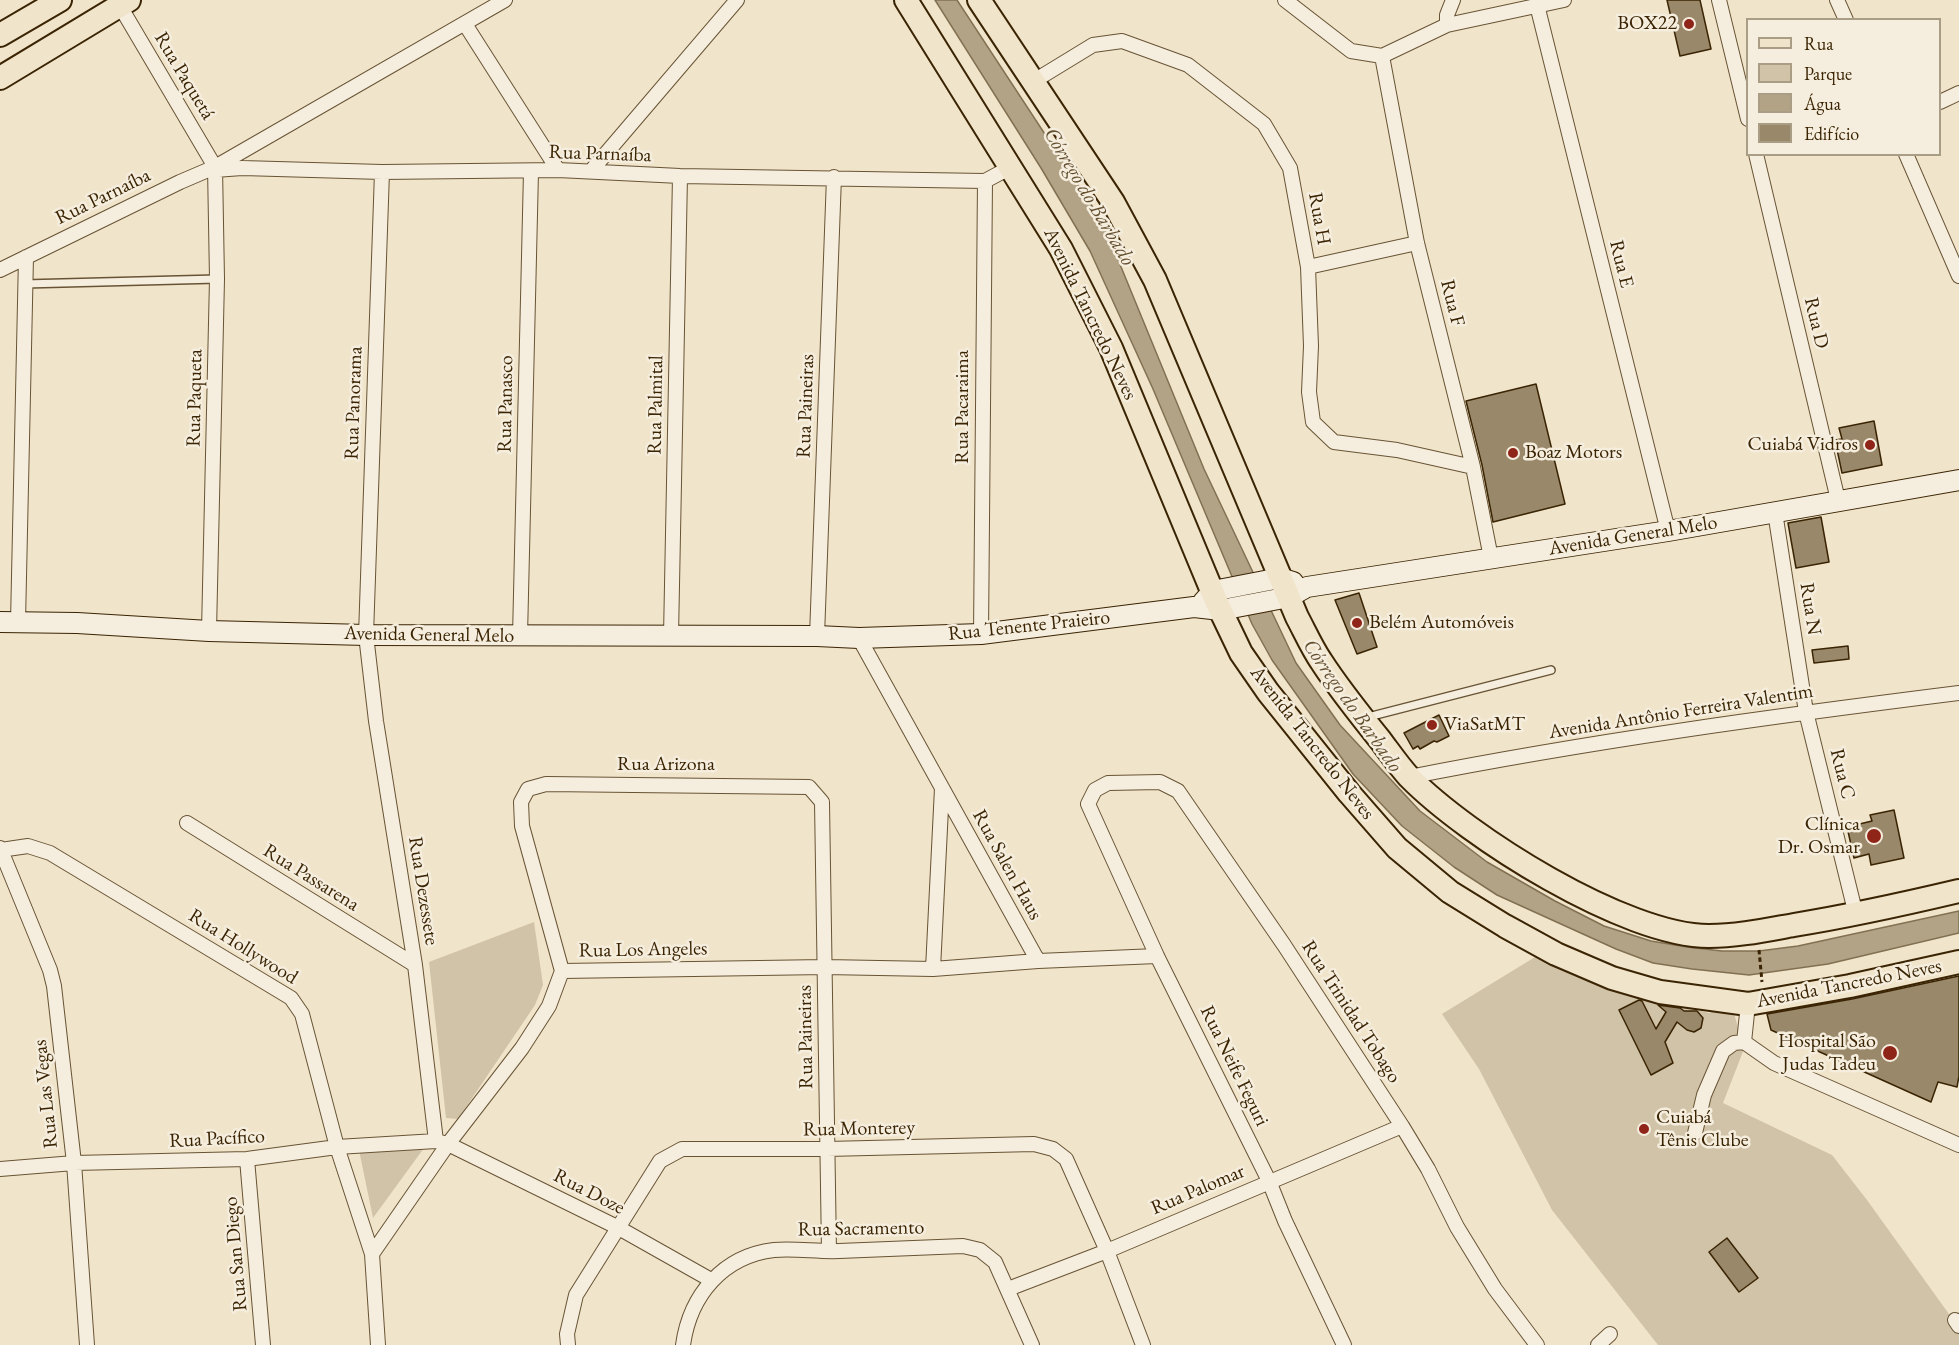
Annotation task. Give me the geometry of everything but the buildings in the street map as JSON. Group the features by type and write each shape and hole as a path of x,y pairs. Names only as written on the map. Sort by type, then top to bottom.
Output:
{"main road":[{"path":"0,35 60,0"},
{"name":"Avenida Tancredo Neves","path":"906,0 1061,249 1111,348 1241,653 1268,692 1349,793 1397,848 1450,892 1556,954 1612,978 1660,992 1748,1004 1850,986 1959,962"},
{"path":"979,0 1113,202 1155,280 1284,588 1320,660 1409,777 1459,819 1511,855 1571,891 1649,926 1680,934 1730,935 1856,915 1959,891"},
{"path":"0,78 124,3"},
{"name":"Avenida General Melo","path":"1284,588 1668,531 1959,480"},
{"name":"Rua Tenente Praieiro","path":"859,638 981,634 1218,601 1284,588"},
{"name":"Avenida General Melo","path":"9,622 366,635 859,638"}],"street":[{"name":"Rua Parnaíba","path":"0,270 180,182 215,168 505,0"},
{"path":"591,171 737,0"},
{"path":"1285,0 1351,51 1382,56 1447,25 1564,0"},
{"path":"1447,25 1447,15 1453,0"},
{"path":"1719,0 1746,111"},
{"path":"1837,0 1845,18"},
{"name":"Rua Paquetá","path":"124,3 215,168"},
{"name":"Rua E","path":"1537,5 1668,531"},
{"path":"465,24 558,170"},
{"name":"Rua H","path":"1034,81 1093,45 1122,41 1188,65 1264,124 1290,168 1308,267 1311,346 1309,392 1313,422 1334,442 1397,450 1473,467"},
{"name":"Rua F","path":"1382,56 1417,243 1473,467 1491,558"},
{"path":"1941,102 1959,93"},
{"name":"Rua D","path":"1756,156 1838,500"},
{"path":"1907,156 1959,276"},
{"path":"985,181 1011,167"},
{"name":"Rua Parnaíba","path":"215,168 382,172 558,170 680,176 985,181"},
{"name":"Rua Paqueta","path":"209,631 217,279 215,168"},
{"name":"Rua Panorama","path":"366,635 382,172"},
{"name":"Rua Panasco","path":"520,636 531,172"},
{"name":"Rua Palmital","path":"671,636 680,176"},
{"name":"Rua Paineiras","path":"817,636 834,177"},
{"name":"Rua Pacaraima","path":"981,634 985,181"},
{"path":"1308,267 1417,243"},
{"path":"9,622 26,257"},
{"name":"Rua N","path":"1775,512 1806,712"},
{"name":"Rua Dezessete","path":"366,635 376,721 442,1143"},
{"name":"Rua Salen Haus","path":"859,638 1038,961"},
{"name":"Avenida Antônio Ferreira Valentim","path":"1409,777 1503,758 1806,712 1959,693"},
{"name":"Rua C","path":"1806,712 1856,915"},
{"name":"Rua Trinidad Tobago","path":"1088,804 1095,790 1108,783 1160,782 1178,791 1284,945 1402,1126 1428,1169 1457,1227 1495,1289 1537,1345"},
{"name":"Rua Arizona","path":"562,971 522,826 521,802 528,789 546,784 809,787 822,801 825,967"},
{"name":"Rua Salen Haus","path":"933,969 942,788"},
{"name":"Rua Neife Feguri","path":"1088,804 1157,956 1269,1181 1285,1221 1344,1345"},
{"name":"Rua Passarena","path":"187,823 415,965"},
{"name":"Rua Hollywood","path":"0,849 28,846 50,853 291,998 302,1014 337,1147 372,1254"},
{"name":"Rua Las Vegas","path":"0,849 50,970 54,986 74,1163 87,1345"},
{"name":"Rua Los Angeles","path":"372,1254 442,1143 522,1048 549,1006 562,971 825,967 933,969 1038,961 1157,956"},
{"name":"Rua Paineiras","path":"825,967 829,1251"},
{"path":"1744,1042 1748,1004"},
{"path":"1695,1133 1704,1095 1723,1051 1734,1043 1744,1042 1774,1063 1959,1145"},
{"name":"Rua Palomar","path":"1008,1289 1107,1251 1402,1126"},
{"name":"Rua Pacífico","path":"0,1169 74,1163 247,1159 337,1147 442,1143"},
{"name":"Rua Doze","path":"442,1143 616,1227 711,1280"},
{"name":"Rua Monterey","path":"568,1345 567,1334 576,1295 616,1227 660,1161 682,1149 827,1149 1034,1144 1053,1149 1066,1159 1107,1251 1143,1345"},
{"name":"Rua San Diego","path":"247,1159 263,1345"},
{"name":"Rua Sacramento","path":"683,1345 694,1307 711,1280 736,1261 774,1250 829,1251 963,1246 980,1250 995,1262 1032,1345"},
{"path":"372,1254 378,1345"},
{"path":"1598,1345 1610,1334"}],"lane":[{"path":"24,284 217,279"},
{"path":"1362,718 1551,670"}],"path":[{"path":"1758,944 1762,978"}],"green space":[{"path":"534,922 543,985 535,1005 458,1119 446,1118 429,962"},
{"name":"Cuiabá Tênis Clube","path":"1535,957 1613,986 1709,1013 1732,1006 1744,1049 1723,1103 1832,1155 1959,1328 1959,1345 1658,1345 1552,1210 1479,1069 1442,1014"},
{"path":"424,1148 373,1218 359,1150"}],"water":[{"path":"935,0 957,0 1096,212 1110,240 1204,469 1296,663 1340,725 1420,811 1487,862 1555,901 1604,926 1651,941 1722,951 1759,951 1798,946 1959,911 1959,933 1828,964 1749,975 1653,963 1616,949 1497,895 1454,867 1402,826 1353,774 1272,660 1252,624 1153,389 1090,251 1041,168"}],"place":[{"name":"BOX22","path":"1689,24"},
{"name":"Cuiabá Vidros","path":"1870,445"},
{"name":"Boaz Motors","path":"1513,453"},
{"name":"Belém Automóveis","path":"1357,623"},
{"name":"ViaSatMT","path":"1432,725"},
{"name":"Clínica Dr. Osmar","path":"1874,836"},
{"name":"Hospital São Judas Tadeu","path":"1890,1053"},
{"name":"Cuiabá Tênis Clube","path":"1644,1129"}],"water label":[{"name":"Córrego do Barbado","path":"1089,197"},
{"name":"Córrego do Barbado","path":"1352,706"}]}
